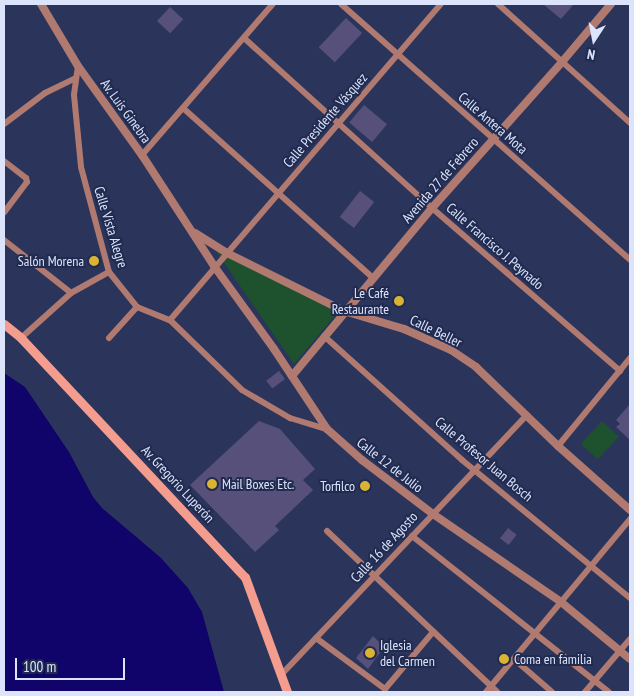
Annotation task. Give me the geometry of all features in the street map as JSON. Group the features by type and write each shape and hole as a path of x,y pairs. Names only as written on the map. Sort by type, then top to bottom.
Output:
{"main road":[{"name":"Av. Gregorio Luperón","path":"4,324 21,338 245,577 287,692"}],"street":[{"name":"Av. Luis Ginebra","path":"41,4 78,66 194,232"},
{"path":"142,155 273,4"},
{"name":"Calle Antera Mota","path":"341,4 630,260"},
{"name":"Calle Presidente Vásquez","path":"214,266 441,4"},
{"path":"498,4 630,123"},
{"name":"Avenida 27 de Febrero","path":"292,376 344,311 432,208 611,4"},
{"name":"Calle Francisco J. Peynado","path":"244,38 432,208 620,371"},
{"name":"Calle Vista Alegre","path":"78,66 74,95 81,166 109,272 137,307 170,320 242,390 290,418 328,429"},
{"path":"4,124 45,93 76,78"},
{"path":"183,108 373,278"},
{"path":"4,160 26,178 27,182 4,212"},
{"name":"Calle Beller","path":"194,232 227,253 344,311 404,329 451,350 476,367 558,446 630,510"},
{"name":"Calle 12 de Julio","path":"194,232 214,266 328,429 362,460 433,514 561,602 630,659"},
{"path":"4,240 71,293"},
{"path":"170,320 214,266"},
{"path":"21,338 71,293 109,272"},
{"path":"109,338 137,307"},
{"name":"Calle Profesor Juan Bosch","path":"324,336 475,469 630,598"},
{"path":"558,446 630,358"},
{"name":"Calle 16 de Agosto","path":"281,675 527,415"},
{"path":"488,689 630,519"},
{"path":"327,531 373,577 433,632 488,689 496,692"},
{"path":"412,536 609,692"},
{"path":"316,638 384,690 433,632"},
{"path":"585,692 630,639"},
{"path":"514,659 552,692"}],"green space":[{"path":"211,244 339,311 294,364"},
{"path":"602,421 619,437 598,459 581,444"}],"shaded area":[{"path":"4,373 25,387 69,452 93,497 102,508 160,557 188,588 202,612 224,692 4,692"}],"building":[{"path":"543,4 574,4 561,19"},
{"path":"170,7 183,19 170,33 157,21"},
{"path":"346,18 362,33 335,62 319,47"},
{"path":"364,105 387,124 372,142 349,123"},
{"path":"360,191 374,202 354,228 340,217"},
{"path":"279,371 285,379 272,389 266,381"},
{"path":"630,404 630,440 616,427 620,424 616,420"},
{"path":"259,421 280,429 315,469 303,480 313,490 275,526 279,530 255,552 190,485"},
{"path":"508,528 517,535 509,545 500,538"},
{"name":"Iglesia del Carmen","path":"373,636 384,647 368,669 356,658"}],"place":[{"name":"Salón Morena","path":"94,261"},
{"name":"Le Café Restaurante","path":"399,301"},
{"name":"Mail Boxes Etc.","path":"212,484"},
{"name":"Torfilco","path":"365,486"},
{"name":"Iglesia del Carmen","path":"370,653"},
{"name":"Coma en familia","path":"504,659"}]}
